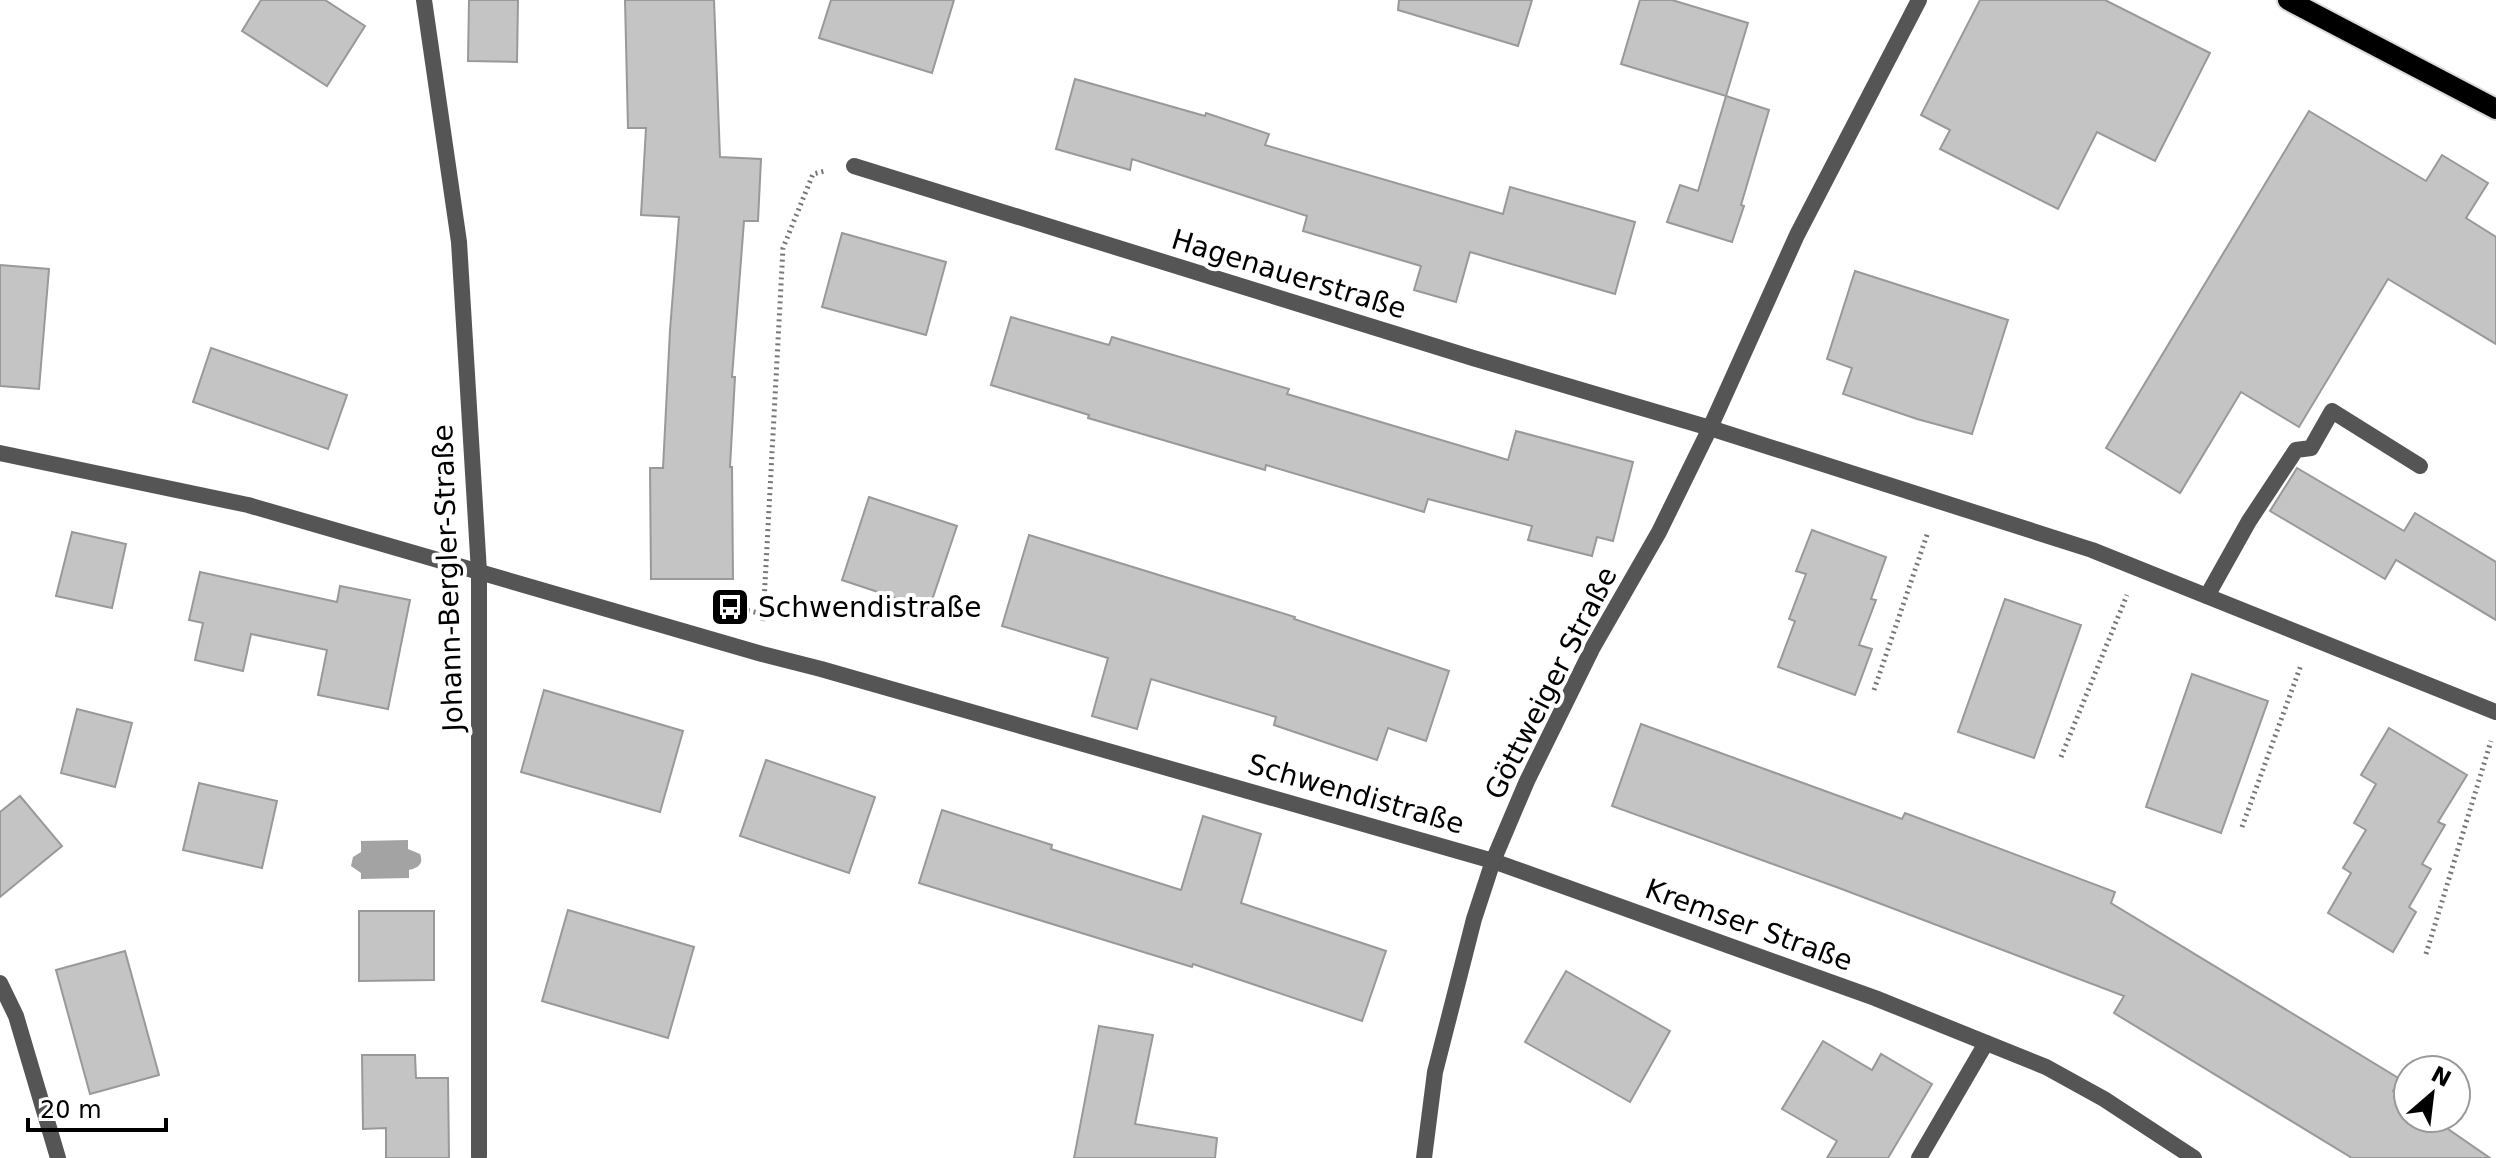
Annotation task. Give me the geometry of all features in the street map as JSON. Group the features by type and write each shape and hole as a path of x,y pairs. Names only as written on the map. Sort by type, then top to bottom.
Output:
{"main road":[{"path":"2288,0 2496,109"}],"street":[{"name":"Johann-Bergler-Straße","path":"424,0 459,242 479,572 479,1156"},
{"name":"Göttweiger Straße","path":"1424,1158 1435,1072 1474,919 1493,861 1527,781 1593,647 1659,532 1710,428 1797,235 1919,0"},
{"name":"Hagenauerstraße","path":"854,166 1458,354 1710,428"},
{"path":"2207,596 2249,521 2296,450 2311,448 2332,411 2420,466"},
{"path":"1710,428 2092,550 2496,712"},
{"name":"Schwendistraße","path":"0,453 248,505 1493,861"},
{"name":"Kremser Straße","path":"1493,861 1875,998 2046,1067 2104,1099 2194,1158"},
{"path":"0,983 16,1016 58,1158"},
{"path":"1919,1158 1986,1043"}],"path":[{"path":"762,654 783,248 813,174 854,166"},
{"path":"1874,690 1918,561"},
{"path":"730,607 764,614"},
{"path":"2061,757 2114,627"},
{"path":"2242,827 2311,638"},
{"path":"2426,954 2492,738"}],"shaded area":[{"path":"408,840 408,849 420,854 421,860 417,867 409,870 409,878 361,879 361,873 351,866 353,857 361,852 361,841"}],"building":[{"path":"261,0 325,0 365,26 327,86 242,31"},
{"path":"469,0 518,0 517,62 468,61"},
{"path":"625,0 714,0 720,157 761,159 758,221 744,221 732,377 735,377 730,467 733,579 651,579 650,468 663,468 679,217 641,215 646,128 628,128"},
{"path":"831,0 954,0 932,73 819,38"},
{"path":"1399,0 1532,0 1518,46 1398,10"},
{"path":"1640,0 1672,0 1748,23 1726,96 1621,64"},
{"path":"1980,0 2105,0 2210,53 2155,161 2097,132 2058,209 1940,149 1950,130 1921,115"},
{"path":"1075,79 1205,116 1206,113 1269,134 1265,145 1503,214 1510,187 1635,222 1615,294 1470,252 1456,302 1414,290 1421,266 1303,231 1307,216 1132,159 1130,170 1056,149"},
{"path":"1726,96 1769,110 1732,242 1667,222 1680,185 1698,191"},
{"path":"2309,111 2426,181 2442,155 2488,183 2466,218 2496,237 2496,344 2388,279 2299,427 2241,392 2180,493 2106,448"},
{"path":"842,233 946,262 926,335 822,307"},
{"path":"0,265 49,269 39,389 0,386"},
{"path":"1855,271 2008,320 1972,434 1843,394 1852,368 1827,359"},
{"path":"1011,317 1109,345 1112,337 1289,389 1287,394 1508,460 1516,431 1633,462 1613,541 1597,537 1592,556 1528,540 1532,526 1428,499 1424,512 1266,465 1265,470 1088,418 1089,415 991,385"},
{"path":"211,348 347,395 328,449 193,402"},
{"path":"2297,468 2404,531 2415,513 2496,562 2496,620 2396,560 2385,579 2270,511"},
{"path":"869,497 957,526 929,609 842,580"},
{"path":"1812,530 1886,557 1871,599 1876,600 1859,645 1872,649 1855,695 1778,667 1795,621 1789,619 1806,574 1796,571"},
{"path":"72,532 126,544 112,608 56,596"},
{"path":"1029,535 1295,617 1449,671 1426,741 1388,728 1377,760 1274,725 1276,717 1151,679 1137,729 1092,716 1108,658 1002,626"},
{"path":"200,572 337,602 340,586 410,600 388,709 318,695 327,650 251,634 243,671 195,660 203,623 189,620"},
{"path":"2005,599 2081,625 2034,758 1958,732"},
{"path":"2192,674 2268,701 2221,833 2146,807"},
{"path":"544,690 683,731 660,812 521,772"},
{"path":"77,709 132,723 115,787 61,773"},
{"path":"1641,724 1902,819 1905,813 2115,892 2111,903 2392,1074 2392,1134 2455,1134 2490,1158 2352,1158 2114,1013 2124,996 1612,806"},
{"path":"2389,728 2467,775 2438,822 2445,825 2422,864 2431,869 2409,907 2416,912 2393,952 2328,913 2351,873 2343,868 2366,830 2354,823 2376,784 2361,775"},
{"path":"766,760 875,797 849,873 740,836"},
{"path":"199,783 277,801 262,868 183,850"},
{"path":"20,796 62,846 0,897 0,812"},
{"path":"942,810 1181,890 1203,816 1261,834 1241,903 1386,951 1362,1021 1193,964 1192,967 919,883"},
{"path":"568,910 694,947 668,1038 542,1001"},
{"path":"359,911 434,911 434,980 359,981"},
{"path":"125,951 159,1075 90,1094 56,970"},
{"path":"1566,971 1670,1031 1630,1102 1525,1042"},
{"path":"1099,1026 1153,1035 1135,1124 1217,1138 1215,1158 1074,1158"},
{"path":"1823,1041 1872,1070 1881,1054 1932,1084 1888,1158 1827,1158 1837,1141 1782,1109"},
{"path":"362,1055 415,1055 416,1078 448,1078 449,1158 386,1158 386,1128 363,1129"}],"place":[{"name":"Schwendistraße","path":"730,607"}]}
